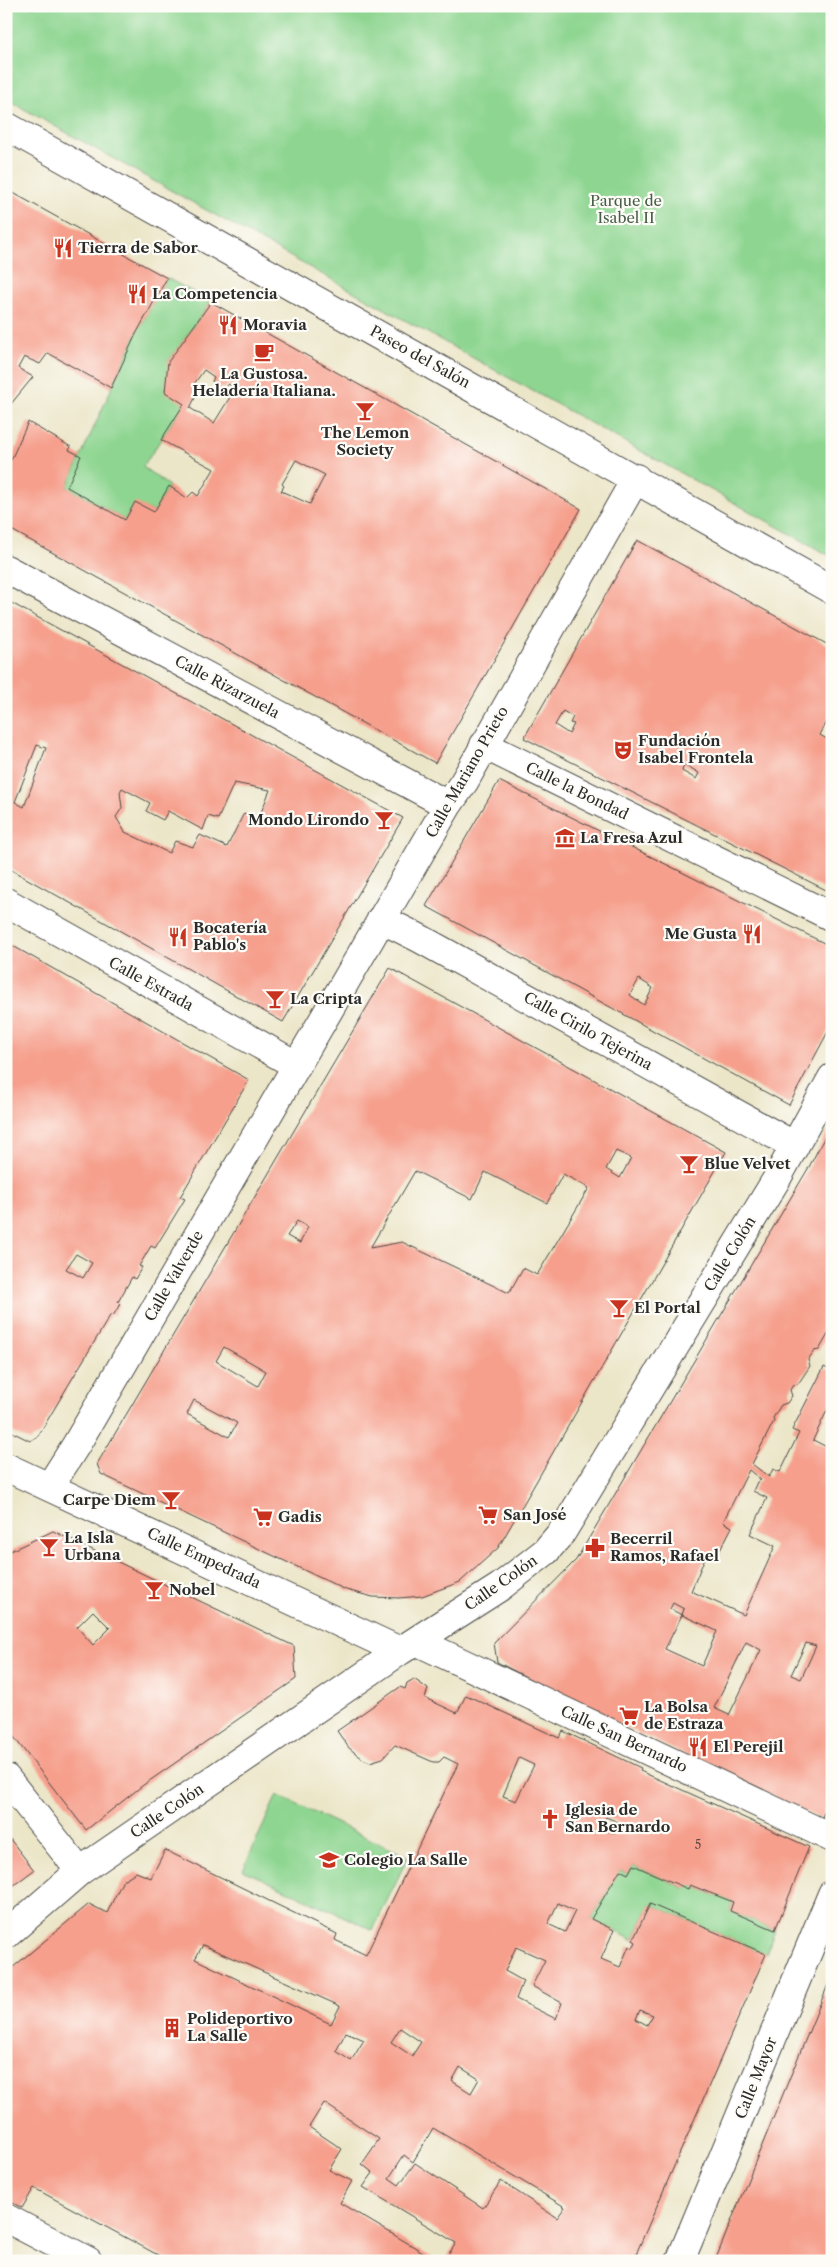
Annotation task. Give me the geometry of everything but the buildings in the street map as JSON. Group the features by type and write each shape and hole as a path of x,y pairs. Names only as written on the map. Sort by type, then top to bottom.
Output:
{"street":[{"name":"Paseo del Salón","path":"6,126 636,478 832,590"},
{"name":"Calle Mariano Prieto","path":"296,1065 448,806 464,782 636,478"},
{"name":"Calle Rizarzuela","path":"6,569 448,806"},
{"name":"Calle la Bondad","path":"484,745 832,917"},
{"name":"Calle Estrada","path":"6,902 296,1065"},
{"name":"Calle Cirilo Tejerina","path":"381,919 419,938 795,1146"},
{"name":"Calle Valverde","path":"50,1486 76,1445 296,1065"},
{"name":"Calle Colón","path":"6,1935 80,1871 408,1646 500,1586 546,1551 562,1532 795,1146 832,1078"},
{"name":"Calle Empedrada","path":"6,1467 408,1646"},
{"name":"Calle San Bernardo","path":"408,1646 832,1838"},
{"path":"6,1778 80,1871"},
{"name":"Calle Mayor","path":"680,2261 830,1900"},
{"path":"6,2218 88,2261"}],"green space":[{"name":"Parque de Isabel II","path":"6,6 740,6 764,14 768,6 832,6 832,557 6,99"},
{"path":"167,278 211,302 168,362 184,404 143,467 169,486 154,512 135,503 125,520 67,487 136,334"},
{"path":"277,1795 408,1857 373,1930 243,1870"},
{"path":"633,1865 687,1889 690,1885 733,1902 730,1911 775,1930 766,1954 650,1904 633,1940 591,1919 620,1870 628,1874"}],"place":[{"name":"Tierra de Sabor","path":"63,248"},
{"name":"La Competencia","path":"137,294"},
{"name":"Moravia","path":"228,325"},
{"name":"La Gustosa. Heladería Italiana.","path":"264,352"},
{"name":"The Lemon Society","path":"365,411"},
{"name":"Fundación Isabel Frontela","path":"623,750"},
{"name":"Mondo Lirondo","path":"384,820"},
{"name":"La Fresa Azul","path":"565,838"},
{"name":"Me Gusta","path":"752,934"},
{"name":"Bocatería Pablo's","path":"178,937"},
{"name":"La Cripta","path":"275,999"},
{"name":"Blue Velvet","path":"689,1164"},
{"name":"El Portal","path":"619,1308"},
{"name":"Carpe Diem","path":"171,1500"},
{"name":"San José","path":"488,1515"},
{"name":"Gadis","path":"263,1517"},
{"name":"La Isla Urbana","path":"49,1547"},
{"name":"Becerril Ramos, Rafael","path":"595,1548"},
{"name":"Nobel","path":"154,1590"},
{"name":"La Bolsa de Estraza","path":"629,1716"},
{"name":"El Perejil","path":"698,1747"},
{"name":"Iglesia de San Bernardo","path":"550,1819"},
{"name":"Colegio La Salle","path":"329,1860"},
{"name":"Polideportivo La Salle","path":"172,2028"}]}
